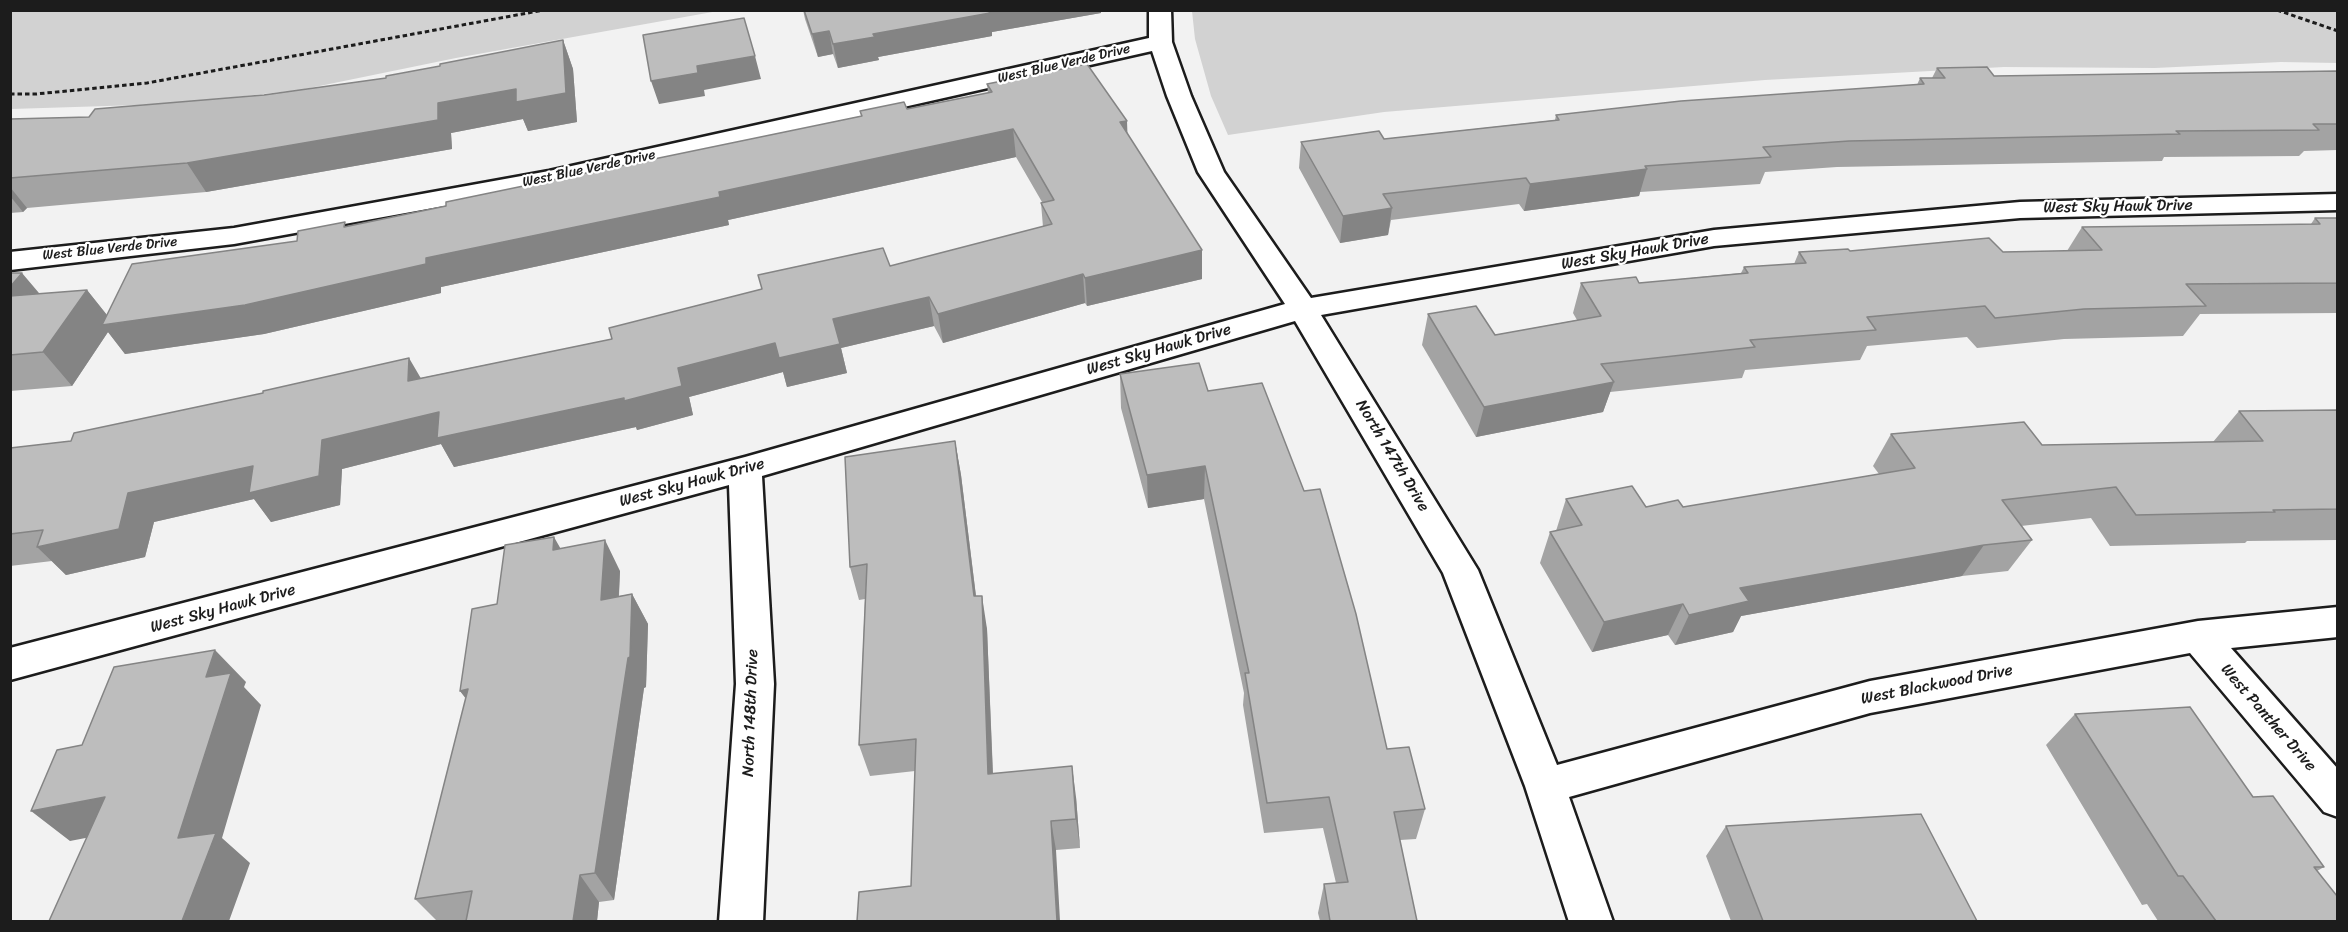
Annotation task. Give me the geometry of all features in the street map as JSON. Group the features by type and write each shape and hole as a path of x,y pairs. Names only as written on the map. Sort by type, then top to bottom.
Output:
{"street":[{"name":"North 147th Drive","path":"1160,10 1161,42 1179,96 1211,172 1303,309 1460,570 1545,786 1591,921"},
{"name":"West Blue Verde Drive","path":"10,261 234,236 549,179 1161,42"},
{"name":"West Sky Hawk Drive","path":"14,672 745,469 1303,309 1714,238 2020,210 2337,202"},
{"name":"North 148th Drive","path":"741,921 755,684 745,469"},
{"name":"West Blackwood Drive","path":"1545,786 1870,697 2198,636 2337,622"},
{"name":"West Panther Drive","path":"2198,636 2337,799"}],"path":[{"path":"10,94 36,94 147,83 544,10"},
{"path":"2277,10 2337,32"}],"shaded area":[{"path":"2337,10 2338,63 2281,62 2155,68 2004,67 1765,80 1384,112 1228,135 1211,96 1195,39 1192,11"},
{"path":"10,11 718,11 456,58 300,90 171,104 11,109"}],"building":[{"path":"804,10 988,10 990,13 873,34 875,37 833,44 829,31 812,34"},
{"path":"744,18 755,56 697,66 698,73 651,81 643,35"},
{"path":"563,40 566,93 516,102 516,89 438,103 438,120 187,163 10,178 10,119 89,117 95,109 264,95 386,78 386,76 440,66 440,64"},
{"path":"1087,64 1127,121 1120,122 1202,250 1085,278 1083,274 938,314 929,297 833,319 840,344 779,358 775,343 678,368 682,386 624,401 624,398 437,438 439,412 322,440 319,476 249,493 253,466 128,493 119,529 37,547 43,530 10,534 10,448 71,441 74,433 263,393 263,391 409,358 408,381 612,339 609,328 762,289 758,275 883,248 890,266 1052,224 1041,203 1054,200 1013,129 719,192 720,197 426,258 426,264 245,305 102,325 132,264 297,241 298,231 345,222 344,227 446,206 446,202 862,116 860,111 904,102 907,109 992,92 987,84"},
{"path":"1987,67 1994,76 2337,71 2337,124 2313,124 2319,130 2176,131 2180,134 1849,141 1763,147 1771,157 1645,166 1647,169 1530,184 1526,178 1383,194 1392,208 1343,216 1301,142 1379,131 1384,139 1559,120 1556,115 1681,101 1924,84 1920,78 1945,78 1937,68"},
{"path":"2315,218 2337,218 2337,283 2186,284 2206,306 2084,309 1995,318 1985,306 1867,317 1876,330 1750,340 1755,347 1601,364 1614,382 1484,407 1428,314 1476,306 1495,335 1601,316 1581,283 1636,277 1639,283 1748,273 1744,267 1806,263 1799,252 1848,249 1850,251 1989,238 2003,252 2102,250 2082,227 2320,224"},
{"path":"10,273 22,273 10,287"},
{"path":"87,290 43,352 10,355 10,296"},
{"path":"1199,363 1208,391 1262,383 1304,491 1320,489 1356,614 1387,749 1409,747 1425,809 1394,812 1417,921 1330,921 1324,884 1348,882 1329,797 1267,803 1245,673 1249,673 1205,466 1147,475 1120,374"},
{"path":"2337,410 2337,509 2136,515 2116,487 2002,500 2032,540 1984,545 1740,588 1749,601 1689,615 1683,604 1604,622 1550,532 1582,525 1566,499 1632,486 1646,507 1678,500 1683,507 1915,468 1891,434 2024,422 2042,445 2263,441 2239,411"},
{"path":"955,441 974,596 982,596 988,774 1072,766 1076,819 1051,821 1057,921 857,921 859,892 911,886 916,739 859,745 867,564 850,567 845,457"},
{"path":"554,537 553,550 605,540 601,600 632,594 630,657 628,658 595,873 580,875 573,921 466,921 472,891 415,899 468,689 460,691 472,609 497,604 505,545"},
{"path":"215,650 206,677 231,673 178,838 216,833 182,921 49,921 105,797 31,811 57,750 82,745 114,667"},
{"path":"2190,707 2253,797 2273,796 2324,867 2314,867 2337,896 2337,921 2216,921 2183,876 2178,876 2075,714"},
{"path":"1921,814 1977,921 1763,921 1726,826"}]}
